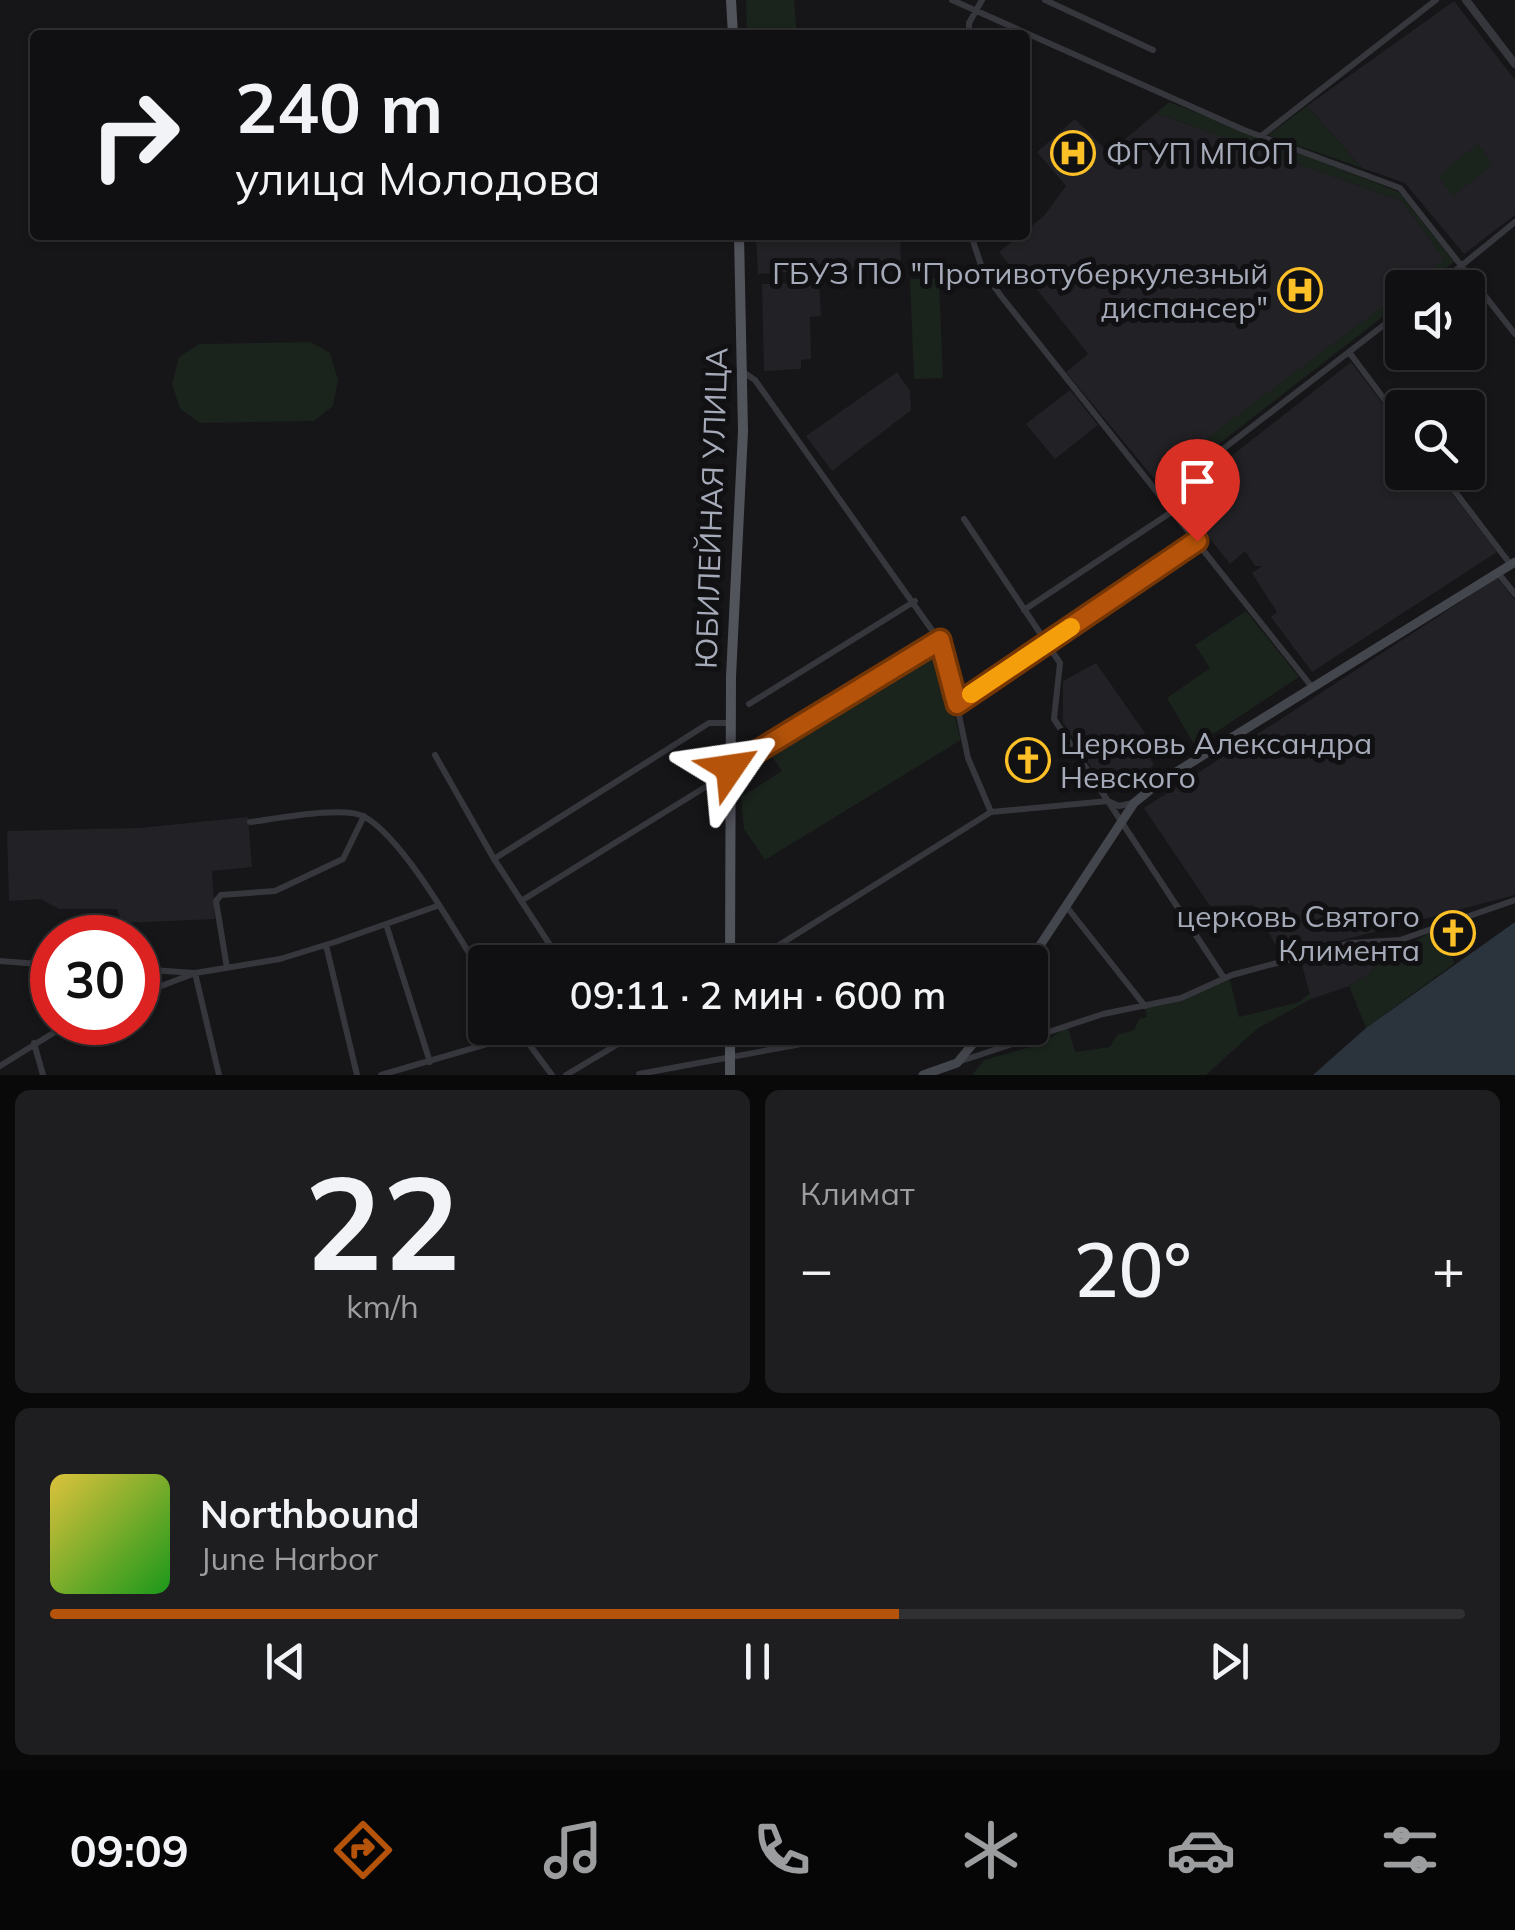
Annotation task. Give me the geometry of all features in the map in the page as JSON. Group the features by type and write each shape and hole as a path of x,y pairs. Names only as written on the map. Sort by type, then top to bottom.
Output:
{"main road":[{"path":"731,0 733,30"},
{"name":"ЮБИЛЕЙНАЯ УЛИЦА","path":"730,945 730,724 742,371 738,240"},
{"path":"1040,945 1134,803 1312,687 1513,564"},
{"path":"730,1045 730,1075"},
{"path":"923,1075 956,1063 971,1045"}],"street":[{"path":"952,0 1021,30"},
{"path":"970,30 982,0"},
{"path":"1044,0 1153,50"},
{"path":"1261,136 1436,0"},
{"path":"1466,0 1515,64"},
{"path":"1030,34 1261,136 1400,188 1515,334"},
{"path":"1455,270 1515,222"},
{"path":"973,240 983,272 1312,687"},
{"path":"1161,497 1385,324"},
{"path":"1349,352 1385,400"},
{"path":"742,371 755,380 940,640 968,758 991,812"},
{"path":"1454,490 1513,564"},
{"path":"1024,610 1173,511"},
{"path":"964,519 1060,663 1054,719 1224,978"},
{"path":"957,704 1197,541"},
{"path":"1498,573 1515,594"},
{"path":"749,704 914,600"},
{"path":"730,768 940,640"},
{"path":"494,859 710,723 730,724"},
{"path":"435,755 494,859 550,945"},
{"path":"522,902 708,786"},
{"path":"779,945 991,812 1108,801 1119,806 1134,803"},
{"path":"250,822 341,813 364,816 420,875 468,952"},
{"path":"227,968 216,901 222,895 275,891 343,860 364,816"},
{"path":"956,1063 1058,1027 1181,998 1224,978 1352,943 1400,940 1515,900"},
{"path":"160,987 195,973 326,945 437,906"},
{"path":"1066,906 1145,1006"},
{"path":"386,924 430,1062"},
{"path":"326,945 357,1075"},
{"path":"0,961 30,963"},
{"path":"160,970 195,973"},
{"path":"195,973 220,1075"},
{"path":"0,1066 31,1045"},
{"path":"35,1045 43,1075"},
{"path":"381,1075 479,1045"},
{"path":"530,1045 552,1075"},
{"path":"566,1075 616,1045"},
{"path":"640,1074 800,1045"}],"shaded area":[{"path":"746,0 794,0 797,30 747,30"},
{"path":"1454,1 1515,80 1515,215 1464,254 1405,183 1362,168 1307,106"},
{"path":"1169,102 1399,192 1454,262 1443,270 1430,270 1444,259 1402,201 1156,113"},
{"path":"1307,106 1362,168 1268,135"},
{"path":"1156,113 1402,201 1445,260 1432,270 1385,270 1385,305 1179,460 1161,475 1162,488 1066,372 1088,354 1024,273 1016,273 999,252 1014,240 1030,240 1030,227 1044,216 1066,186 1037,152 1075,119 1109,153"},
{"path":"1478,144 1493,164 1453,196 1438,176"},
{"path":"756,240 900,240 901,266 758,274"},
{"path":"939,278 943,378 914,379 910,279"},
{"path":"819,282 821,316 810,317 811,359 801,360 801,369 764,371 762,284"},
{"path":"1385,305 1385,315 1162,488 1161,475"},
{"path":"311,342 330,353 338,380 333,406 314,421 200,423 180,409 172,384 179,357 199,344"},
{"path":"1351,362 1385,407 1385,490 1449,490 1497,552 1312,672 1271,617 1277,612 1252,573 1262,566 1255,566 1245,551 1230,564 1178,498"},
{"path":"897,372 910,391 911,410 832,471 806,436"},
{"path":"1070,390 1098,425 1055,459 1026,424"},
{"path":"1497,578 1515,600 1515,895 1282,956 1253,905 1210,906 1144,808"},
{"path":"1246,611 1299,677 1195,746 1167,698 1210,668 1195,645"},
{"path":"937,647 961,740 765,860 744,829 741,797 782,771 768,751"},
{"path":"1096,663 1145,733 1141,743 1154,765 1123,790 1102,785 1063,722 1063,681"},
{"path":"248,817 252,867 212,871 215,919 160,921 160,915 119,915 117,909 59,909 41,899 9,901 7,831 139,828"},
{"path":"1515,922 1515,1075 1313,1075 1366,1028"},
{"path":"1435,929 1455,963 1366,1028 1349,986 1372,972 1377,953 1403,949"},
{"path":"1346,947 1377,953 1372,972 1349,986 1311,999 1301,961"},
{"path":"1230,980 1239,1017 1299,1002 1310,993 1311,999 1257,1029 1206,1075 972,1075 984,1060 1048,1045 1048,1039 1068,1027 1075,1052 1110,1047 1117,1035 1134,1030 1139,1019 1147,1017 1145,1008"}],"slow traffic":[{"path":"971,694 1071,627"}],"place":[{"name":"ФГУП МПОП","path":"1073,153"},
{"name":"ГБУЗ ПО \"Противотуберкулезный диспансер\"","path":"1300,290"},
{"name":"Церковь Александра Невского","path":"1028,760"},
{"name":"церковь Святого Климента","path":"1453,933"}],"route":[{"path":"730,768 940,640 957,704 1197,541"}]}
